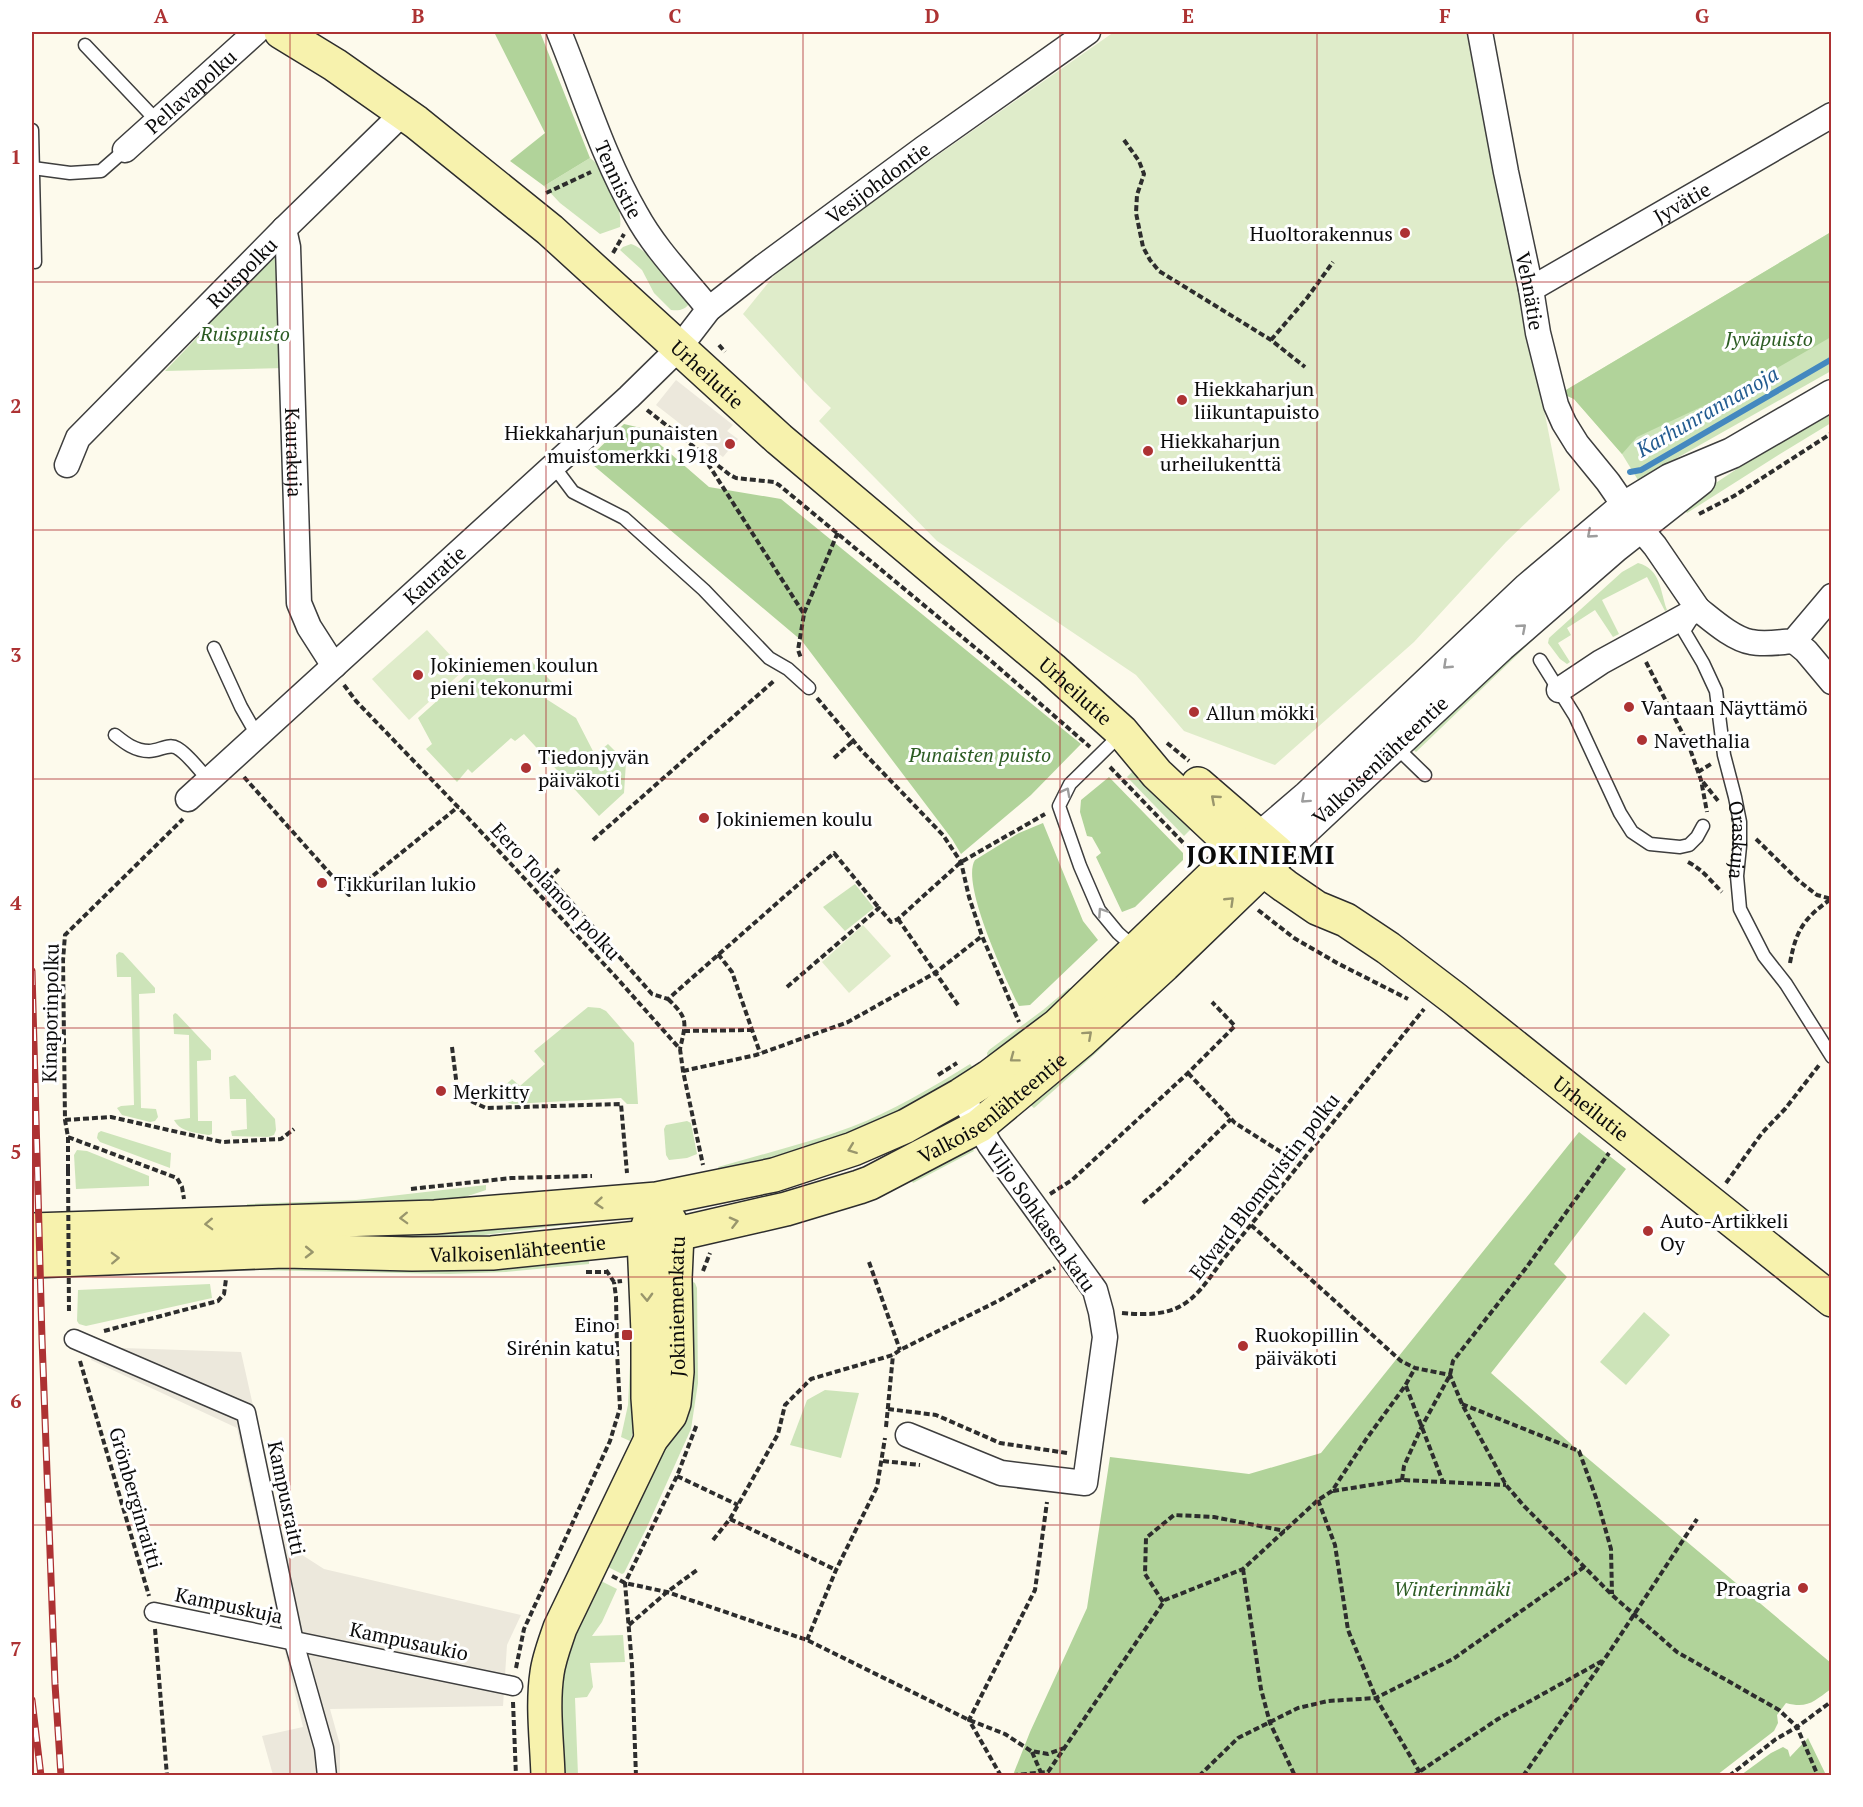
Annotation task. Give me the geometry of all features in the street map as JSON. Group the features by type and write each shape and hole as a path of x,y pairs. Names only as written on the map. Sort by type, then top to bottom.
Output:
{"main road":[{"name":"Urheilutie","path":"281,32 335,65 402,112 550,230 779,439 1053,669 1122,732 1157,774 1261,854 1330,897 1346,920 1388,948 1455,999 1832,1300"},
{"name":"Valkoisenlähteentie","path":"32,1230 435,1217 657,1199 774,1175 853,1149 906,1126 949,1085 989,1077 1058,1025 1216,873 1261,854"},
{"name":"Valkoisenlähteentie","path":"32,1261 284,1251 492,1253 677,1234 786,1209 859,1187 979,1126 1081,1041 1261,854"},
{"name":"Jokiniemenkatu","path":"548,1776 545,1694 547,1673 560,1628 651,1439 670,1416 674,1403 677,1372 675,1279 677,1234 657,1199"},
{"name":"Jokiniemenkatu","path":"651,1439 644,1239 657,1199"}],"street":[{"name":"Pellavapolku","path":"125,150 256,32"},
{"name":"Tennistie","path":"559,32 608,159 636,216 668,260 709,309"},
{"name":"Vesijohdontie","path":"679,348 709,309 924,148 1088,32"},
{"name":"Vehnätie","path":"1480,32 1538,333 1556,405 1577,444 1608,482 1632,517"},
{"name":"Ruispolku","path":"67,465 78,438 402,112"},
{"name":"Jyvätie","path":"1531,289 1832,115"},
{"name":"Kaurakuja","path":"284,229 288,247 299,603 309,627 334,666"},
{"name":"Kauratie","path":"188,799 629,397 679,348"},
{"name":"Valkoisenlähteentie","path":"1261,854 1387,737 1528,588 1632,517 1670,479 1732,453 1832,395"},
{"path":"1632,517 1656,546 1698,609 1724,629 1749,642 1794,641 1806,651 1832,682"},
{"path":"1794,641 1832,596"},
{"path":"1559,690 1601,662 1698,609"},
{"name":"Viljo Sohkasen katu","path":"908,1435 1001,1473 1085,1483 1105,1337 1095,1290 949,1085"},
{"name":"Kampusraitti","path":"74,1339 246,1413 294,1642 324,1748 327,1776"},
{"name":"Kampuskuja","path":"154,1612 294,1642"},
{"name":"Kampusaukio","path":"294,1642 513,1686"}],"lane":[{"path":"85,45 158,122"},
{"path":"32,130 35,262"},
{"path":"33,168 70,173 102,171 125,150"},
{"path":"552,467 573,492 624,518 704,590 769,658 788,669 809,688"},
{"name":"Oraskuja","path":"1698,609 1684,631 1716,691 1724,755 1736,797 1740,822 1737,876 1740,909 1764,956 1786,984 1830,1054"},
{"path":"214,648 241,707 258,735"},
{"path":"1540,660 1575,716 1620,813 1632,832 1650,844 1680,848 1689,845 1703,826"},
{"path":"1122,732 1070,784 1059,806 1080,866 1099,910 1118,933 1137,950"},
{"path":"115,735 138,749 150,751 168,746 176,747 208,779"},
{"path":"1387,737 1425,776"}],"path":[{"path":"1124,140 1144,174 1137,195 1136,213 1143,248 1150,260 1160,271 1271,339 1305,367"},
{"path":"545,194 597,170 608,159"},
{"path":"1271,339 1307,298 1333,262"},
{"path":"701,453 804,614"},
{"path":"838,532 804,614 798,650 809,688 853,741 942,836 961,862 969,897 982,936 1019,1022"},
{"path":"1641,654 1689,746 1701,780 1707,812 1703,826"},
{"name":"Eero Tolamon polku","path":"334,666 338,678 356,701 607,967 680,1049"},
{"path":"593,840 788,669"},
{"path":"834,758 853,741"},
{"path":"238,770 349,895 458,807"},
{"path":"1701,780 1729,814 1740,822 1799,881 1817,895 1832,899"},
{"name":"Kinaporinpolku","path":"69,1313 68,1137 65,1120 63,960 65,935 189,812 188,799"},
{"path":"668,999 834,853 891,922 898,919 961,862 1059,806"},
{"path":"1680,848 1688,862 1701,868 1707,878 1740,909"},
{"path":"559,869 550,878 652,994 668,999 680,1010 686,1023 680,1049 683,1071 703,1164"},
{"path":"1786,984 1792,952 1800,927 1815,910 1832,899"},
{"path":"787,987 879,908"},
{"path":"898,919 958,1005"},
{"path":"683,1071 760,1053 848,1022 935,973 982,936"},
{"path":"718,954 732,972 760,1053"},
{"path":"1045,1198 1072,1180 1188,1073 1235,1026 1212,1002"},
{"name":"Edvard Blomqvistin polku","path":"1101,1312 1145,1315 1169,1311 1181,1308 1202,1289 1221,1262 1426,1007"},
{"path":"1010,1028 1027,1015"},
{"path":"684,1031 752,1030"},
{"path":"452,1047 458,1095 486,1108 621,1104 627,1173"},
{"path":"1721,1189 1762,1133 1830,1054"},
{"path":"949,1085 964,1059"},
{"path":"1188,1073 1235,1123 1300,1164"},
{"path":"65,1120 111,1117 222,1142 281,1139 294,1129"},
{"path":"1143,1203 1231,1119"},
{"path":"68,1137 177,1178 182,1187 184,1199 196,1199"},
{"path":"1402,1480 1404,1466 1422,1426 1450,1375 1453,1361 1526,1268 1612,1150"},
{"path":"408,1190 511,1178 593,1176"},
{"path":"65,1204 77,1203"},
{"path":"1251,1225 1401,1361 1415,1368 1450,1375"},
{"path":"869,1262 900,1350"},
{"path":"713,1540 730,1519 778,1434 784,1405 811,1379 892,1355 1000,1300 1060,1265"},
{"path":"74,1339 218,1301 224,1294 226,1278"},
{"path":"516,1776 512,1708 520,1642 605,1452 620,1408 614,1282"},
{"name":"Grönberginraitti","path":"74,1339 154,1612 167,1776"},
{"path":"892,1355 888,1409 936,1414 1000,1443 1068,1454 1070,1442"},
{"path":"1332,1491 1415,1368"},
{"path":"1450,1375 1462,1404 1506,1485 1612,1595 1677,1652 1779,1710 1797,1727 1818,1776"},
{"path":"1405,1386 1443,1482"},
{"path":"1462,1404 1579,1451 1598,1503 1611,1549 1612,1595"},
{"path":"807,1640 836,1570 877,1487 883,1461 926,1466"},
{"path":"677,1476 738,1505"},
{"path":"969,1720 1002,1776 1051,1774 1065,1748 1165,1600 1243,1569 1318,1500 1332,1491 1402,1480 1506,1485"},
{"path":"1318,1500 1335,1545 1348,1630 1377,1698 1420,1774"},
{"path":"969,1720 1035,1590 1047,1502 1054,1503"},
{"path":"1164,1602 1145,1574 1146,1538 1174,1515 1214,1517 1286,1531"},
{"path":"730,1519 836,1570"},
{"path":"1523,1776 1604,1660 1697,1519"},
{"path":"1199,1776 1238,1738 1298,1708 1328,1701 1377,1698 1453,1659 1584,1567"},
{"path":"1243,1569 1261,1689 1270,1723 1295,1776"},
{"path":"629,1625 697,1570"},
{"path":"636,1776 632,1665 625,1582 667,1592 807,1640 969,1720 1005,1734 1031,1751 1048,1754 1065,1748"},
{"path":"1413,1776 1420,1774 1498,1719 1604,1660"},
{"path":"1729,1776 1776,1739 1797,1727 1832,1701"},
{"path":"1031,1751 1042,1775"}],"green space":[{"path":"494,32 540,32 590,158 544,186 510,161 545,133"},
{"name":"Hiekkaharjun liikuntapuisto","path":"1114,32 1469,32 1560,490 1506,542 1414,642 1275,765 1184,731 1136,675 937,541 819,421 831,408 743,314 785,262"},
{"path":"590,158 605,173 620,214 620,227 600,234 560,203 544,186"},
{"name":"Jyväpuisto","path":"1831,232 1831,371 1638,480 1622,454 1574,399 1561,393"},
{"name":"Jyväpuisto","path":"1831,232 1831,337 1746,386 1637,437 1622,454 1574,399 1561,393"},
{"path":"631,244 646,253 663,270 690,302 686,307 671,310 654,293 642,270 620,250"},
{"name":"Ruispuisto","path":"277,245 285,368 165,371 206,328 207,319"},
{"path":"1831,411 1831,423 1687,513 1681,506 1770,447"},
{"name":"Punaisten puisto","path":"624,424 641,428 709,487 781,499 1081,744 1031,795 961,854 802,641 587,460"},
{"path":"1638,563 1646,566 1655,575 1667,610 1665,611 1647,577 1602,600 1619,634 1613,637 1595,610 1567,628 1571,635 1558,643 1570,662 1567,664 1560,659 1548,643 1549,638 1622,572"},
{"path":"1563,611 1416,752 1409,746"},
{"name":"Jokiniemen koulun pieni tekonurmi","path":"427,630 464,670 409,720 372,679"},
{"path":"532,662 553,683 540,695 576,718 595,755 608,744 626,762 624,793 599,816 524,734 515,741 511,738 472,773 468,769 457,782 426,749 432,744 418,718 477,665"},
{"path":"1133,771 1194,826 1184,836 1127,777"},
{"path":"1109,777 1183,853 1183,860 1135,907 1122,912 1096,857 1101,853 1092,837 1087,836 1080,812 1081,800"},
{"path":"1043,823 1083,921 1098,940 1030,1005 1019,1006 987,933 979,910 972,872 975,860 1019,833"},
{"path":"855,884 874,908 845,931 823,907"},
{"path":"1232,921 1096,1053 1034,1108 1028,1103"},
{"path":"863,925 891,956 849,993 822,962"},
{"path":"119,952 123,953 155,988 155,993 139,994 141,1108 156,1109 158,1117 155,1121 150,1122 122,1115 117,1108 134,1105 131,977 117,977 116,955"},
{"path":"1069,988 1074,992 988,1060 989,1050"},
{"path":"588,1007 606,1011 634,1043 638,1104 627,1104 621,1098 512,1104 505,1100 501,1089 512,1079 520,1086 545,1064 534,1051"},
{"path":"175,1013 211,1050 211,1060 197,1061 198,1121 212,1121 212,1134 209,1135 194,1133 180,1127 174,1120 190,1118 189,1035 174,1034 173,1015"},
{"path":"970,1064 976,1071 843,1140 720,1173 718,1167 818,1138 866,1121 912,1098"},
{"path":"235,1075 275,1119 274,1135 268,1137 232,1136 231,1131 247,1129 246,1099 230,1099 229,1077"},
{"path":"687,1121 691,1123 697,1154 687,1158 669,1160 666,1155 664,1129 666,1125"},
{"path":"101,1131 171,1153 170,1168 100,1142 97,1138"},
{"name":"Winterinmäki","path":"1579,1132 1626,1169 1554,1264 1567,1277 1491,1373 1579,1451 1831,1663 1831,1689 1805,1704 1786,1703 1777,1715 1778,1723 1774,1731 1717,1775 1013,1775 1030,1732 1087,1608 1110,1457 1249,1474 1321,1453"},
{"path":"971,1146 974,1151 913,1183 910,1178"},
{"path":"77,1150 87,1151 149,1176 149,1186 76,1189 74,1155"},
{"path":"486,1185 486,1190 453,1201 247,1210 247,1204 356,1200"},
{"path":"589,1214 589,1222 443,1240 385,1241 315,1232"},
{"path":"589,1257 589,1264 506,1272 449,1274 254,1270 254,1265"},
{"path":"693,1282 697,1288 698,1383 691,1429 647,1527 622,1574 604,1565 689,1283"},
{"path":"210,1284 212,1298 86,1326 77,1321 78,1290"},
{"path":"1644,1312 1670,1335 1626,1385 1600,1362"},
{"path":"632,1364 638,1419 630,1441 621,1437 628,1405 630,1365"},
{"path":"825,1390 859,1393 841,1458 790,1445 807,1400"},
{"path":"593,1577 617,1589 602,1622 592,1636 623,1635 625,1662 590,1663 593,1687 587,1697 575,1698 578,1775 559,1776 556,1681"},
{"path":"1808,1738 1826,1775 1741,1775 1783,1747 1788,1750 1790,1757"}],"shaded area":[{"path":"676,380 733,425 727,431 738,439 723,457 656,405"},
{"path":"93,1347 241,1352 281,1531 296,1551 324,1569 521,1615 507,1645 503,1706 330,1709 340,1745 340,1775 273,1775 262,1736 303,1727 237,1428 91,1360"}],"waterway":[{"name":"Karhunrannanoja","path":"1630,472 1641,470 1832,359"}],"railway":[{"path":"32,971 42,1339 55,1684 61,1776"},
{"path":"32,1700 41,1776"}],"place":[{"name":"Huoltorakennus","path":"1405,233"},
{"name":"Hiekkaharjun liikuntapuisto","path":"1182,400"},
{"name":"Hiekkaharjun punaisten muistomerkki 1918","path":"730,444"},
{"name":"Hiekkaharjun urheilukenttä","path":"1148,451"},
{"name":"Jokiniemen koulun pieni tekonurmi","path":"418,675"},
{"name":"Vantaan Näyttämö","path":"1629,707"},
{"name":"Allun mökki","path":"1194,712"},
{"name":"Navethalia","path":"1642,740"},
{"name":"Tiedonjyvän päiväkoti","path":"526,768"},
{"name":"Jokiniemen koulu","path":"704,818"},
{"name":"Tikkurilan lukio","path":"322,883"},
{"name":"Merkitty","path":"441,1091"},
{"name":"Auto-Artikkeli Oy","path":"1648,1231"},
{"name":"Eino Sirénin katu","path":"627,1335"},
{"name":"Ruokopillin päiväkoti","path":"1243,1346"},
{"name":"Proagria","path":"1803,1588"}],"district":[{"name":"JOKINIEMI","path":"1261,854"}]}
